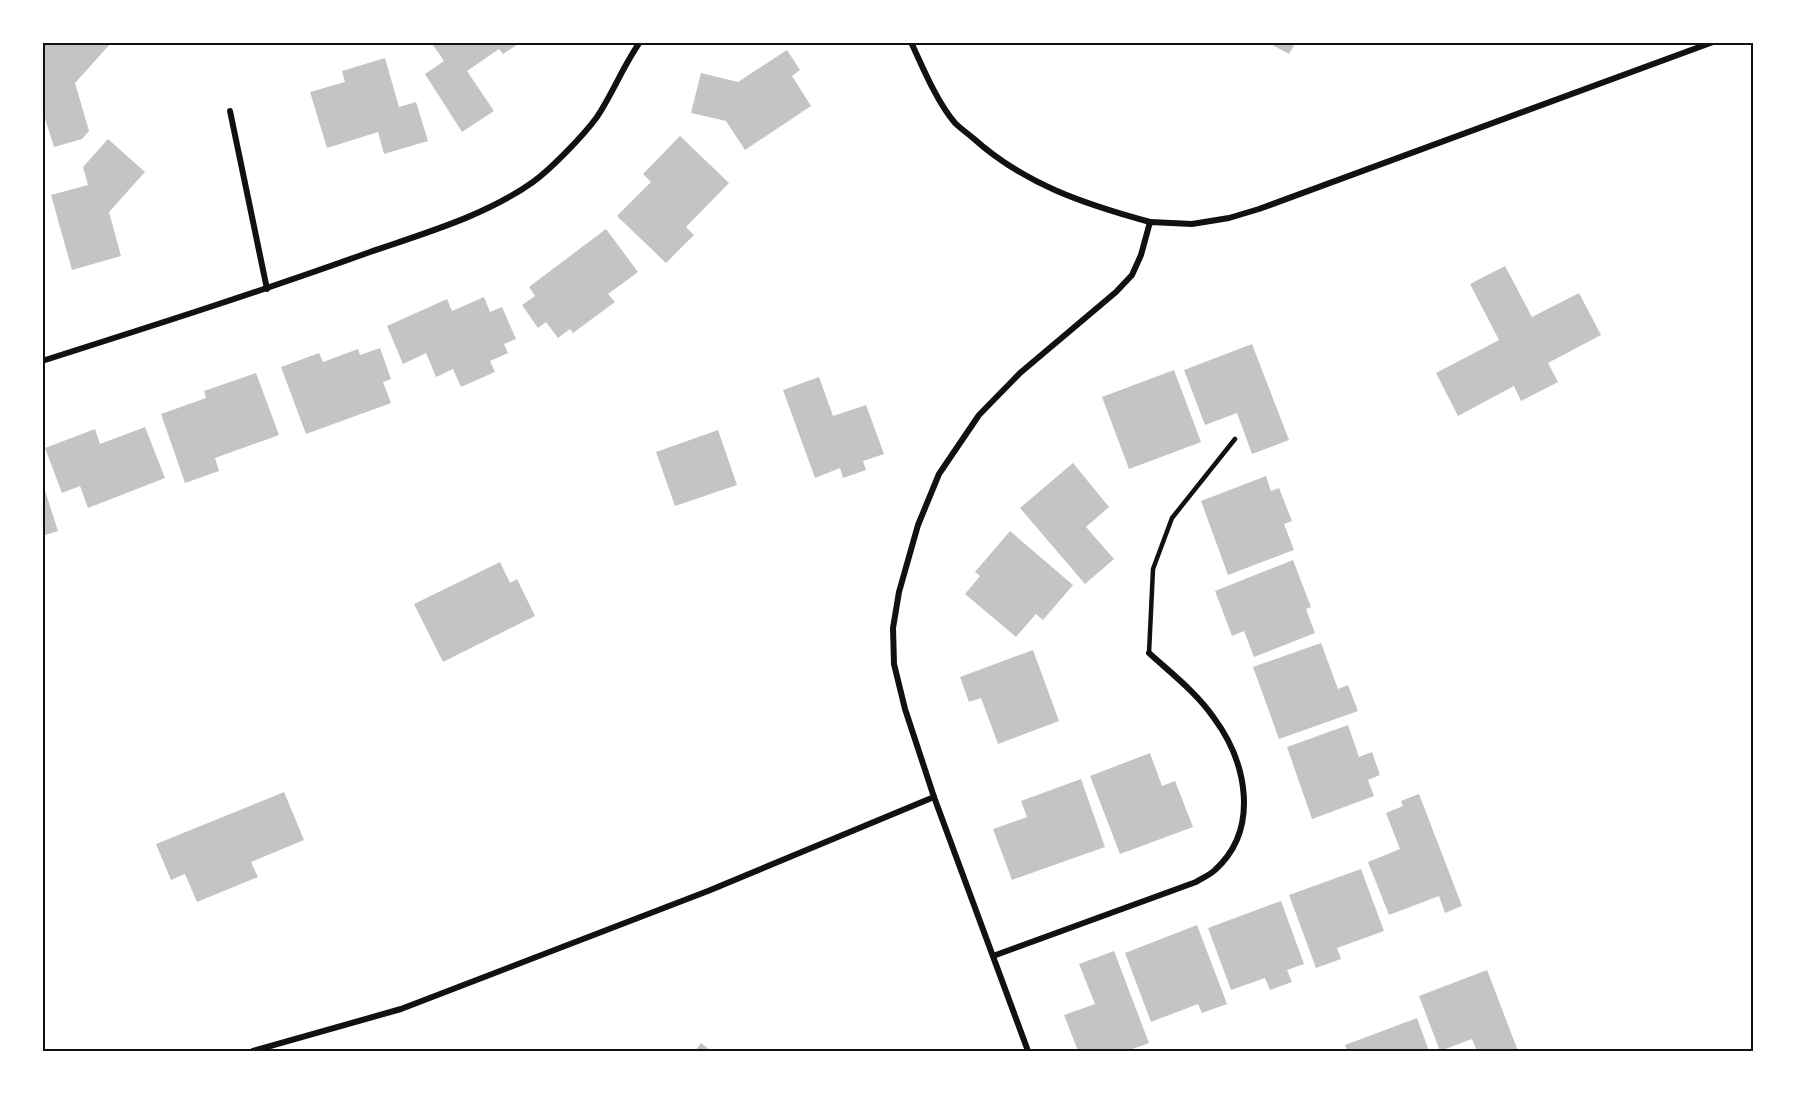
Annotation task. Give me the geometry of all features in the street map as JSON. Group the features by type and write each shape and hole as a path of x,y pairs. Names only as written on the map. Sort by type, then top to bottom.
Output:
{"street":[{"path":"42,361 267,289 457,221 495,204 534,182 597,117 640,42"},
{"path":"911,42 929,82 955,123 990,153 1039,184 1107,210 1150,222 1192,224 1229,218 1259,209 1713,42"},
{"path":"230,111 267,289"},
{"path":"1028,1051 934,797 905,710 894,664 893,628 898,592 918,525 939,474 979,415 1020,373 1116,292 1132,275 1141,255 1150,222"},
{"path":"993,956 1196,882 1214,871 1238,839 1244,816 1243,792 1240,771 1231,747 1215,718 1204,705 1149,653"},
{"path":"253,1051 402,1009 708,891 934,797"}],"lane":[{"path":"1149,653 1153,569 1172,518 1235,439"}],"building":[{"path":"42,42 111,43 75,83 89,131 82,139 54,147 42,109"},
{"path":"431,42 521,42 503,54 499,49 467,71 494,111 462,132 425,74 444,61"},
{"path":"1267,42 1296,42 1289,54"},
{"path":"787,50 800,70 792,76 811,106 745,150 726,121 691,113 701,73 738,82"},
{"path":"385,58 399,107 416,102 428,141 384,154 378,132 327,148 310,92 345,82 342,71"},
{"path":"680,136 729,183 686,227 694,235 666,263 617,216 651,182 643,174"},
{"path":"108,139 145,172 109,212 121,256 72,270 51,195 88,185 83,167"},
{"path":"606,229 638,272 608,294 615,302 573,333 570,329 558,338 546,322 538,328 522,305 535,296 529,287"},
{"path":"1505,266 1532,317 1579,293 1601,335 1548,363 1558,382 1521,401 1514,386 1458,416 1436,373 1499,340 1470,284"},
{"path":"484,297 490,312 502,307 516,339 504,344 508,353 490,361 495,372 461,387 453,369 436,377 426,353 403,364 387,326 447,299 452,311"},
{"path":"1252,344 1289,440 1252,454 1237,413 1205,425 1184,370"},
{"path":"380,348 391,379 383,382 391,403 306,434 281,367 319,353 323,362 358,349 360,355"},
{"path":"1174,370 1201,442 1129,469 1102,397"},
{"path":"256,373 279,435 215,458 219,471 185,483 161,414 206,398 204,391"},
{"path":"819,377 833,416 866,405 884,454 863,461 866,470 843,478 840,468 815,478 783,390"},
{"path":"145,427 165,478 88,508 80,486 62,493 45,448 95,429 100,444"},
{"path":"718,430 737,485 675,506 656,452"},
{"path":"1073,463 1109,507 1086,527 1114,559 1085,584 1020,508"},
{"path":"1266,476 1271,491 1279,488 1292,521 1284,524 1294,550 1228,575 1201,501"},
{"path":"42,481 58,531 42,536"},
{"path":"1010,531 1073,585 1043,620 1036,614 1016,637 965,594 980,576 975,572"},
{"path":"1293,560 1311,607 1306,609 1315,633 1254,657 1244,631 1232,636 1215,591"},
{"path":"500,562 510,583 517,579 535,616 443,662 414,604"},
{"path":"1321,643 1338,689 1348,685 1358,711 1279,739 1253,667"},
{"path":"1033,650 1059,721 998,744 981,698 969,702 960,677"},
{"path":"1348,725 1359,757 1372,752 1380,775 1368,780 1374,796 1312,819 1287,747"},
{"path":"1150,753 1162,786 1175,781 1193,827 1120,854 1090,776"},
{"path":"1081,779 1105,847 1012,880 993,829 1027,817 1021,801"},
{"path":"284,792 304,840 251,862 258,877 197,902 185,874 171,880 156,844"},
{"path":"1419,794 1462,906 1445,913 1439,896 1389,915 1368,862 1400,849 1386,813 1403,806 1401,801"},
{"path":"1361,869 1384,931 1337,948 1341,959 1316,968 1289,895"},
{"path":"1281,901 1304,964 1287,970 1292,982 1270,990 1265,978 1231,990 1208,928"},
{"path":"1197,925 1227,1004 1202,1013 1198,1004 1151,1022 1125,953"},
{"path":"1114,951 1149,1043 1127,1051 1078,1051 1064,1015 1095,1004 1079,964"},
{"path":"1487,970 1518,1051 1477,1051 1472,1039 1440,1051 1419,996"},
{"path":"1417,1018 1429,1051 1347,1051 1345,1045"},
{"path":"701,1043 711,1051 695,1051"}]}
